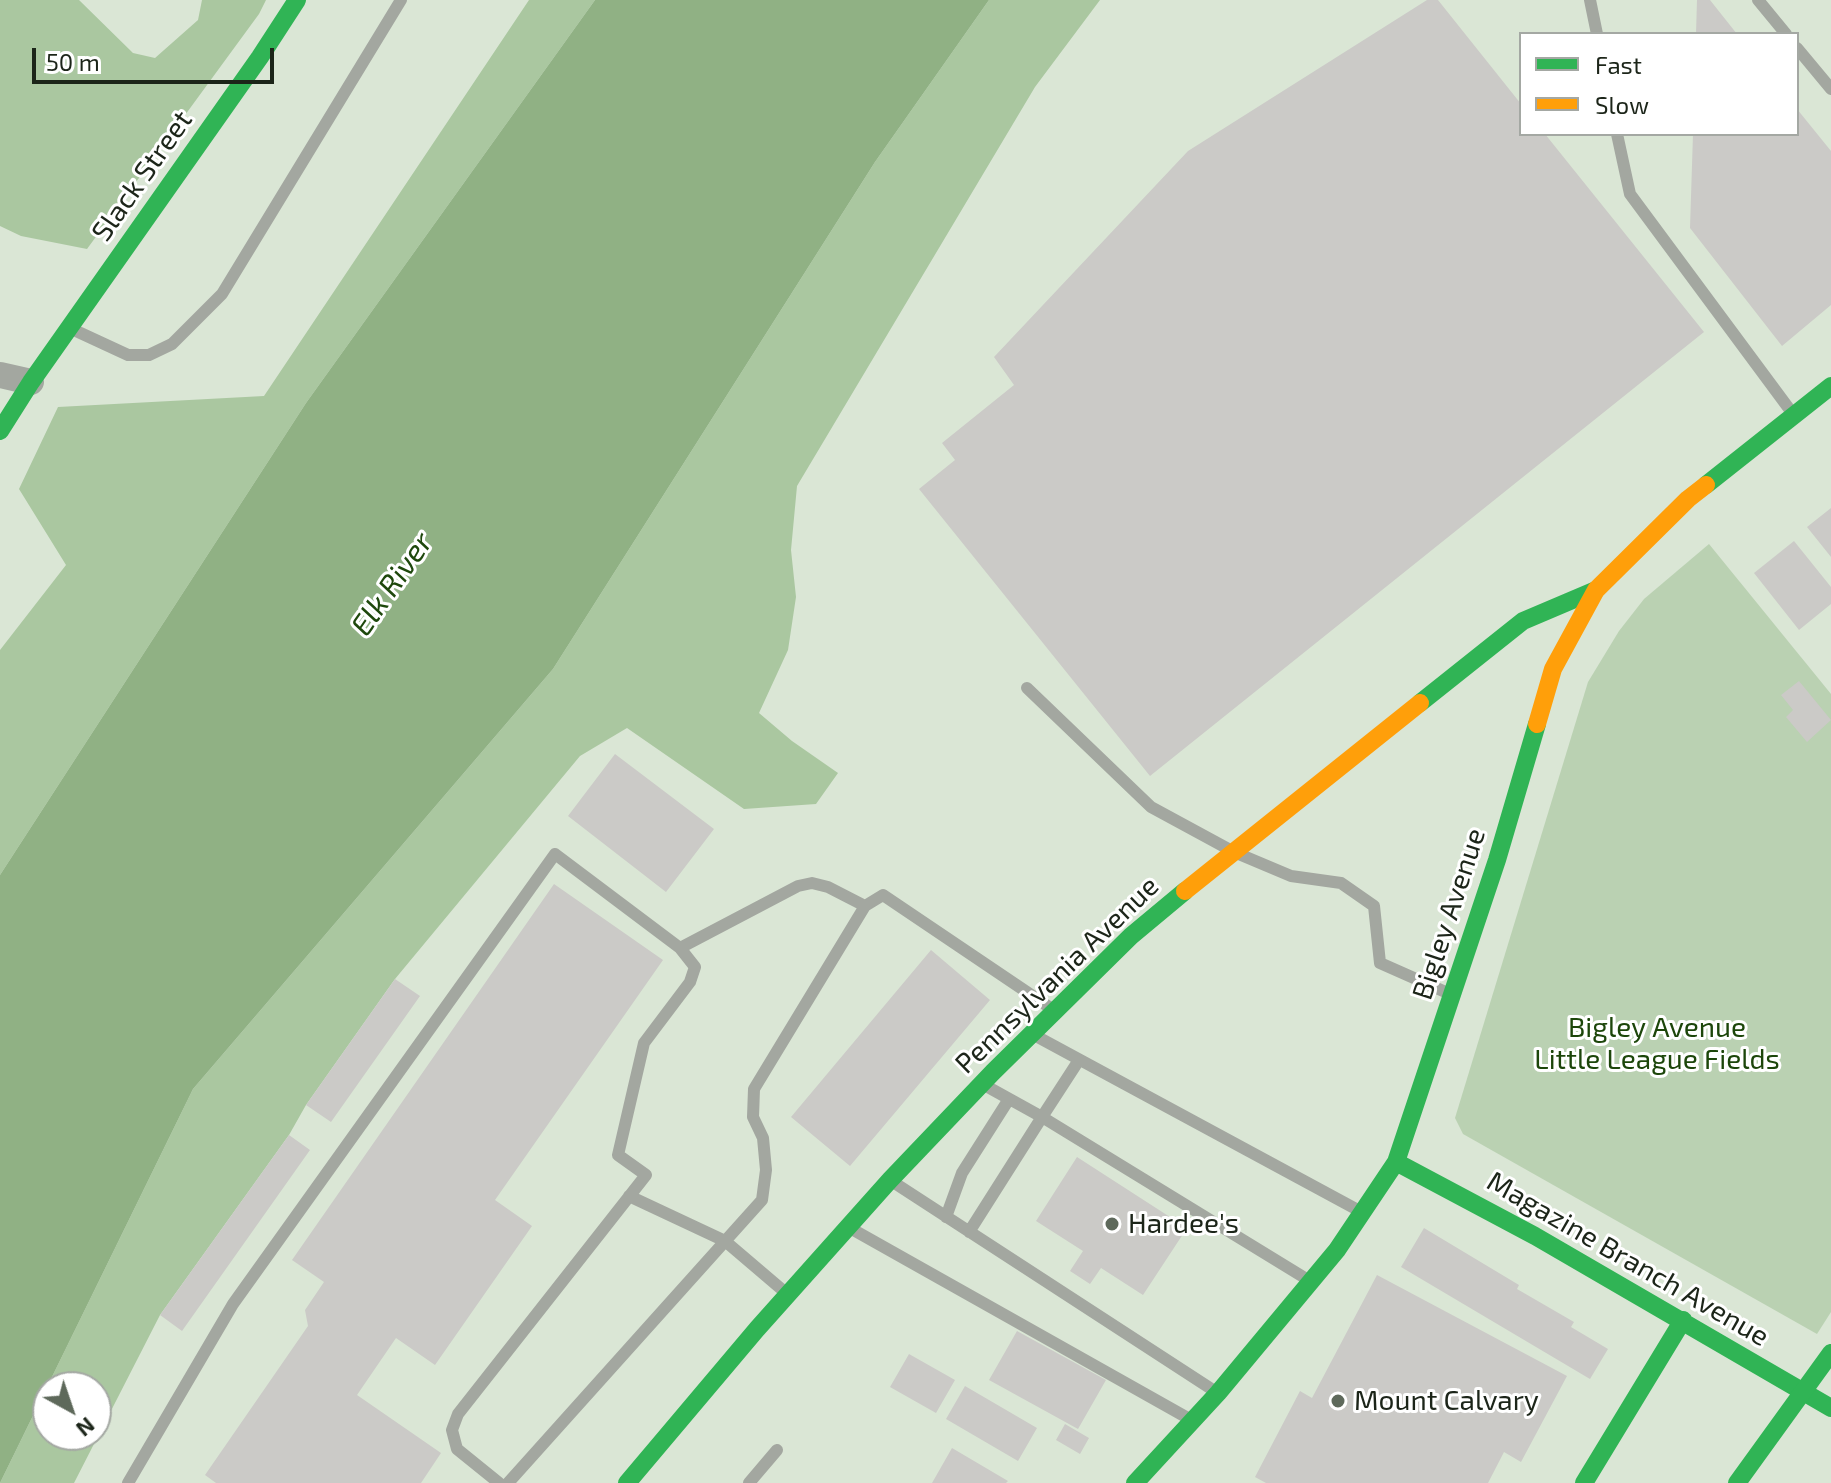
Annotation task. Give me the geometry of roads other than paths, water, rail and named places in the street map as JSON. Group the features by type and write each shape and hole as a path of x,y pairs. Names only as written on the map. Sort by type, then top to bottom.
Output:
{"main road":[{"name":"Slack Street","path":"3,422 297,0"},
{"name":"Bigley Avenue","path":"1135,1483 1218,1393 1311,1282 1337,1250 1396,1162 1453,996 1553,669 1596,590 1688,499 1831,386"},
{"name":"Pennsylvania Avenue","path":"627,1483 890,1180 981,1084 1131,936 1523,621 1596,590"},
{"name":"Magazine Branch Avenue","path":"1396,1162 1535,1236 1831,1408"},
{"path":"1584,1483 1683,1320"},
{"path":"1737,1483 1831,1353"}],"street":[{"path":"0,375 31,382"}],"lane":[{"path":"69,328 128,355 149,355 172,344 222,294 401,0"},
{"path":"1590,0 1597,32"},
{"path":"1758,0 1784,32"},
{"path":"1799,50 1831,89"},
{"path":"1617,136 1630,194 1794,415"},
{"path":"1027,688 1151,807 1234,852 1291,876 1341,883 1374,906 1380,963 1453,996"},
{"path":"128,1483 233,1304 555,854 680,948 695,967 690,982 644,1043 618,1155 646,1175 458,1414 452,1430 457,1449 499,1483"},
{"path":"680,948 798,886 812,883 828,887 865,906"},
{"path":"508,1483 762,1200 766,1170 763,1138 753,1117 754,1089 865,906 883,895 1055,1011"},
{"path":"1031,1034 1363,1212"},
{"path":"969,1232 1079,1060"},
{"path":"981,1084 1042,1117 1311,1282"},
{"path":"946,1217 962,1173 1009,1099"},
{"path":"890,1180 1218,1393"},
{"path":"629,1196 725,1241 788,1295"},
{"path":"848,1227 1192,1421"},
{"path":"749,1483 777,1450"}],"water":[{"name":"Elk River","path":"595,0 989,0 875,162 553,669 193,1089 55,1371 32,1371 32,1418 0,1483 0,875 306,403"}],"place":[{"name":"Hardee's","path":"1112,1224"},
{"name":"Mount Calvary","path":"1338,1401"}],"park label":[{"name":"Bigley Avenue Little League Fields","path":"1657,1044"}]}
